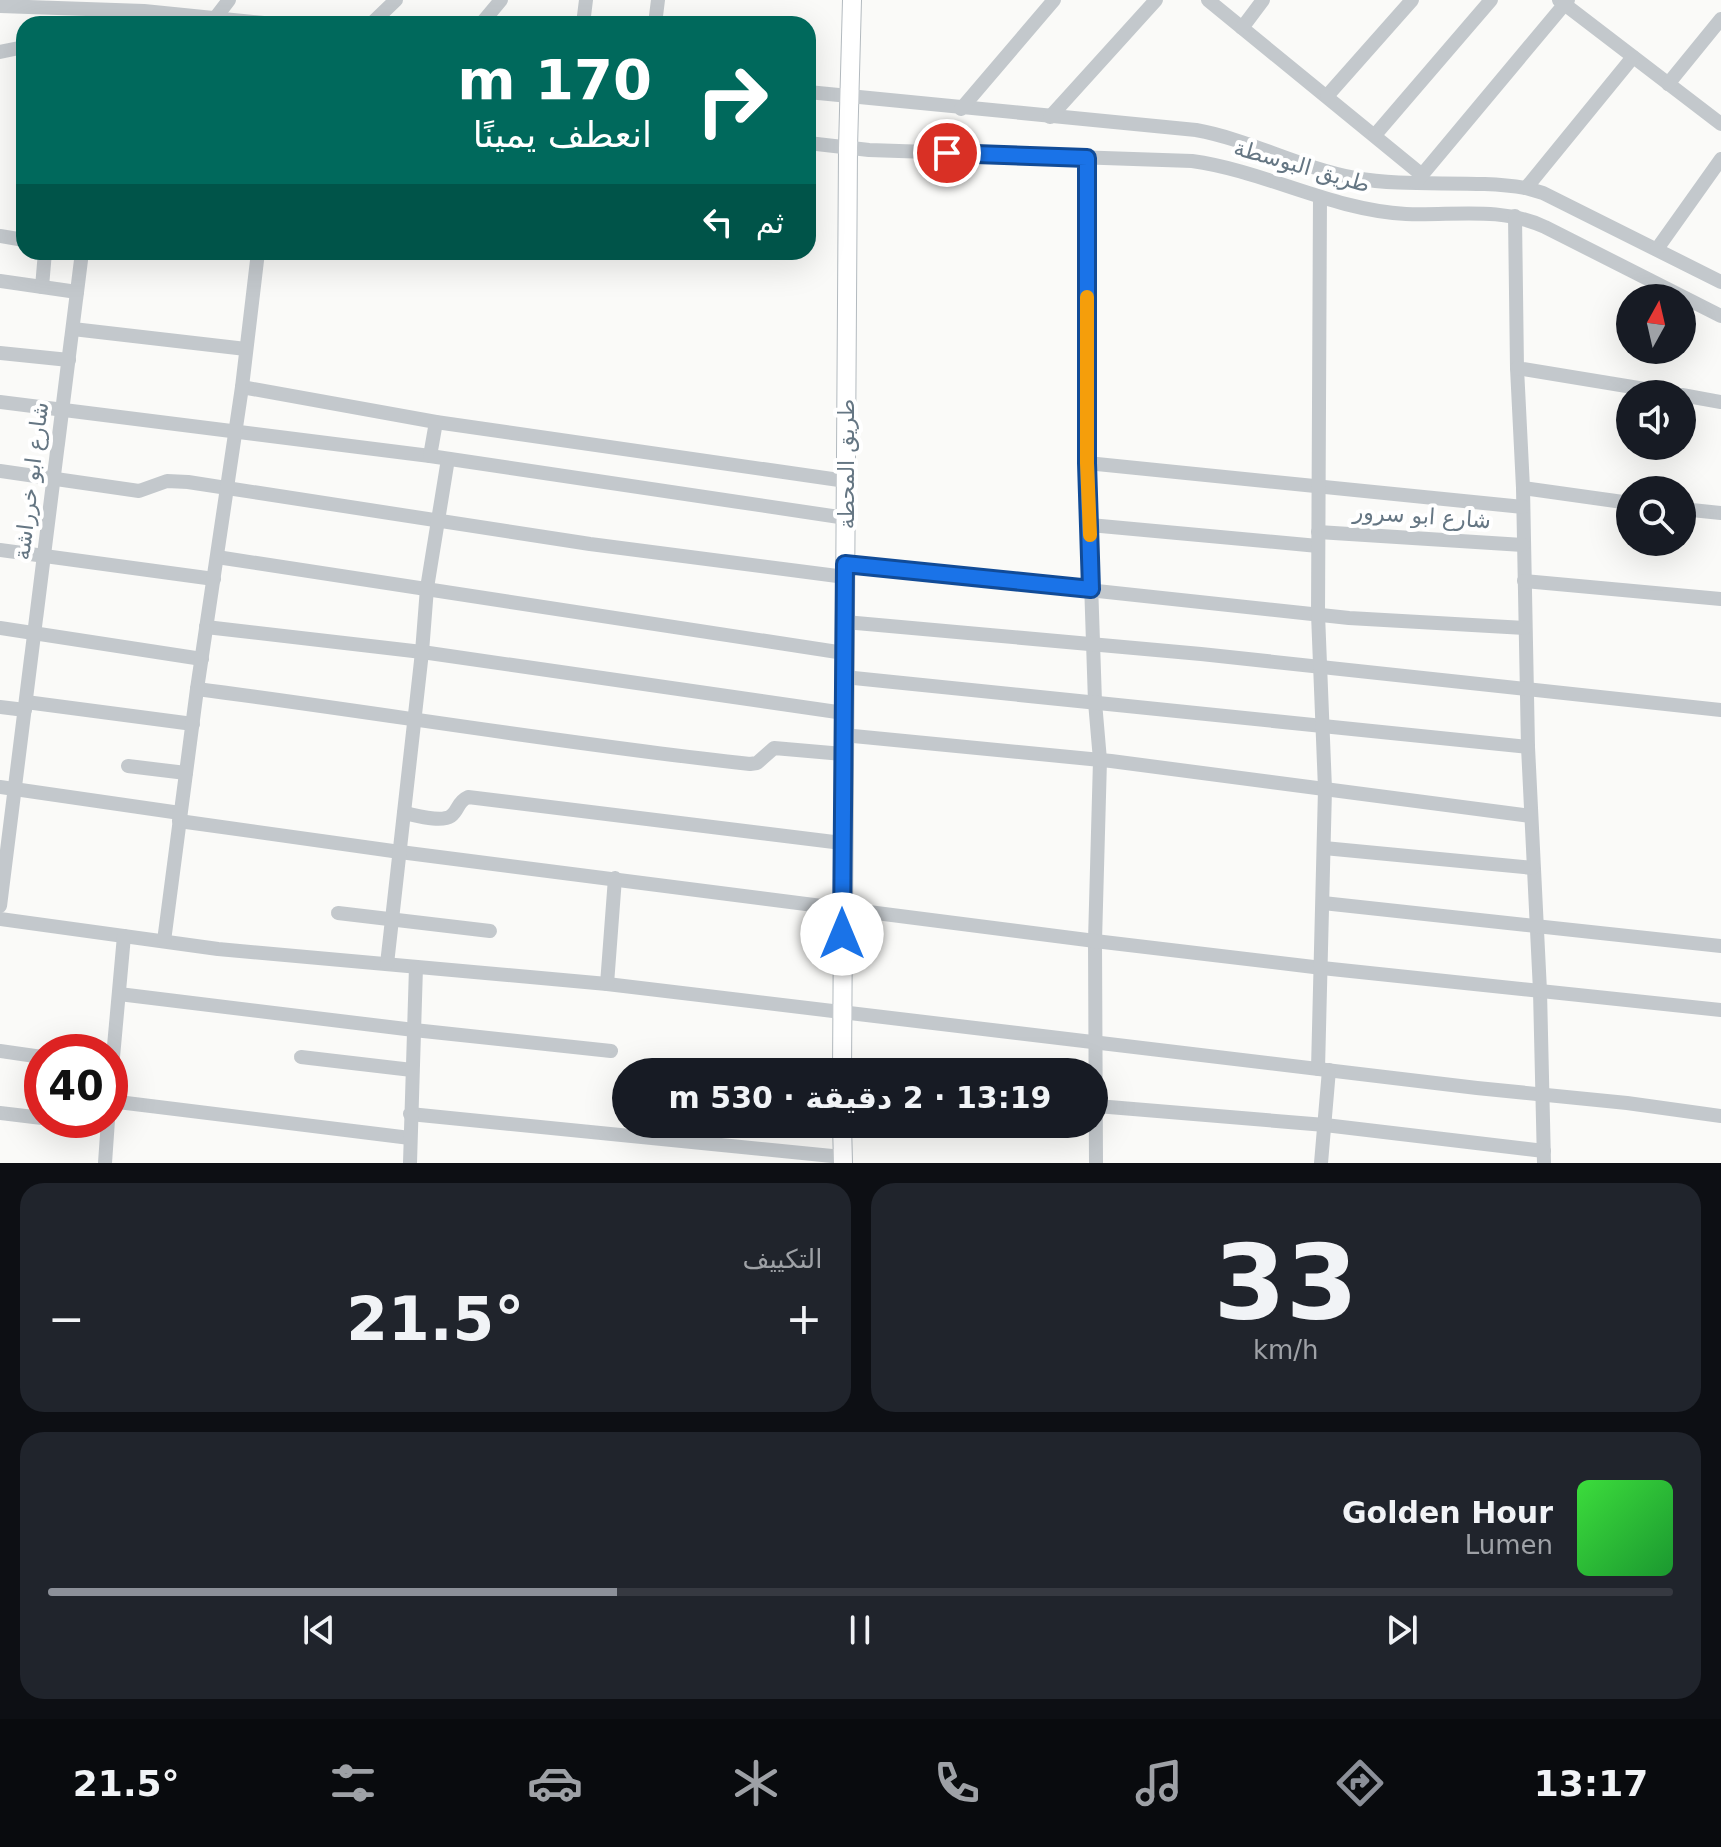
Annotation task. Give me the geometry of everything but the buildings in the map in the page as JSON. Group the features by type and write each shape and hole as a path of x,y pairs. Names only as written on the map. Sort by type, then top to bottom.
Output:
{"street":[{"path":"217,16 229,0"},
{"path":"379,16 396,0"},
{"path":"488,16 501,0"},
{"name":"طريق المحطة","path":"842,1058 852,0"},
{"path":"961,109 1054,0"},
{"path":"1050,117 1156,0"},
{"path":"1208,0 1375,135 1419,178 1563,1 1721,124"},
{"path":"1242,28 1263,0"},
{"path":"1327,96 1412,0"},
{"path":"1375,135 1491,0"},
{"path":"0,6 21,4 57,16 145,5 169,16"},
{"path":"1668,84 1721,19"},
{"path":"1526,188 1633,57"},
{"path":"816,98 849,122 816,139"},
{"name":"طريق البوسطة","path":"849,122 961,109 1206,132 1243,141 1334,174 1374,181 1419,178 1526,188 1543,193 1721,282"},
{"name":"طريق البوسطة","path":"849,122 1087,158 1214,164 1320,197 1377,210 1406,214 1489,213 1515,216 1545,227 1721,316"},
{"path":"1087,158 1087,463 1095,702 1100,760 1095,941 1098,1058"},
{"path":"1657,249 1721,159"},
{"path":"1320,197 1318,614 1325,789 1322,968 1325,1125 1321,1163"},
{"path":"1108,1117 1325,1125 1544,1157 1540,991 1528,747 1515,216"},
{"path":"42,287 44,260"},
{"name":"شارع ابو خرراشة","path":"0,906 81,260"},
{"path":"164,941 257,260"},
{"path":"0,281 77,292"},
{"path":"73,329 246,349"},
{"path":"0,353 69,360"},
{"path":"1517,368 1616,384"},
{"path":"242,387 436,422 846,481"},
{"path":"1696,398 1721,402"},
{"path":"0,402 430,456 846,518"},
{"path":"430,456 436,422"},
{"path":"387,964 427,588 448,459"},
{"path":"1087,463 1523,507"},
{"path":"0,471 139,491 174,480 590,544 845,571 1091,589 1318,614 1525,628"},
{"path":"1523,488 1616,501"},
{"path":"1696,510 1721,513"},
{"name":"شارع ابو سرور","path":"1090,525 1318,539 1523,545"},
{"path":"0,550 214,579"},
{"path":"217,557 844,653"},
{"path":"1524,581 1721,599"},
{"path":"845,622 1319,666 1721,710"},
{"path":"206,627 422,652 844,713"},
{"path":"0,628 202,659"},
{"path":"844,677 1528,747"},
{"path":"197,689 622,750 750,764 757,763 774,748 843,745 1100,760 1531,816"},
{"path":"0,707 25,706 193,724"},
{"path":"128,766 186,773"},
{"path":"0,787 400,852 1095,941 1721,1010"},
{"path":"404,813 445,819 453,814 459,802 468,797 842,843"},
{"path":"1324,848 1533,868"},
{"path":"607,984 615,878"},
{"path":"1323,903 1721,946"},
{"path":"338,913 490,931"},
{"path":"0,919 164,941 607,984 1721,1116"},
{"path":"114,1034 124,936"},
{"path":"410,1163 416,967"},
{"path":"119,994 611,1051"},
{"path":"0,1051 24,1054"},
{"path":"301,1057 412,1070"},
{"path":"128,1103 410,1138"},
{"path":"0,1113 24,1116"},
{"path":"410,1114 842,1160 842,1138"},
{"path":"105,1163 107,1138"},
{"path":"1096,1138 1096,1163"}],"slow traffic":[{"path":"1087,297 1090,535"}],"route":[{"path":"842,934 845,564 1091,589 1087,463 1087,158 947,153"}]}
